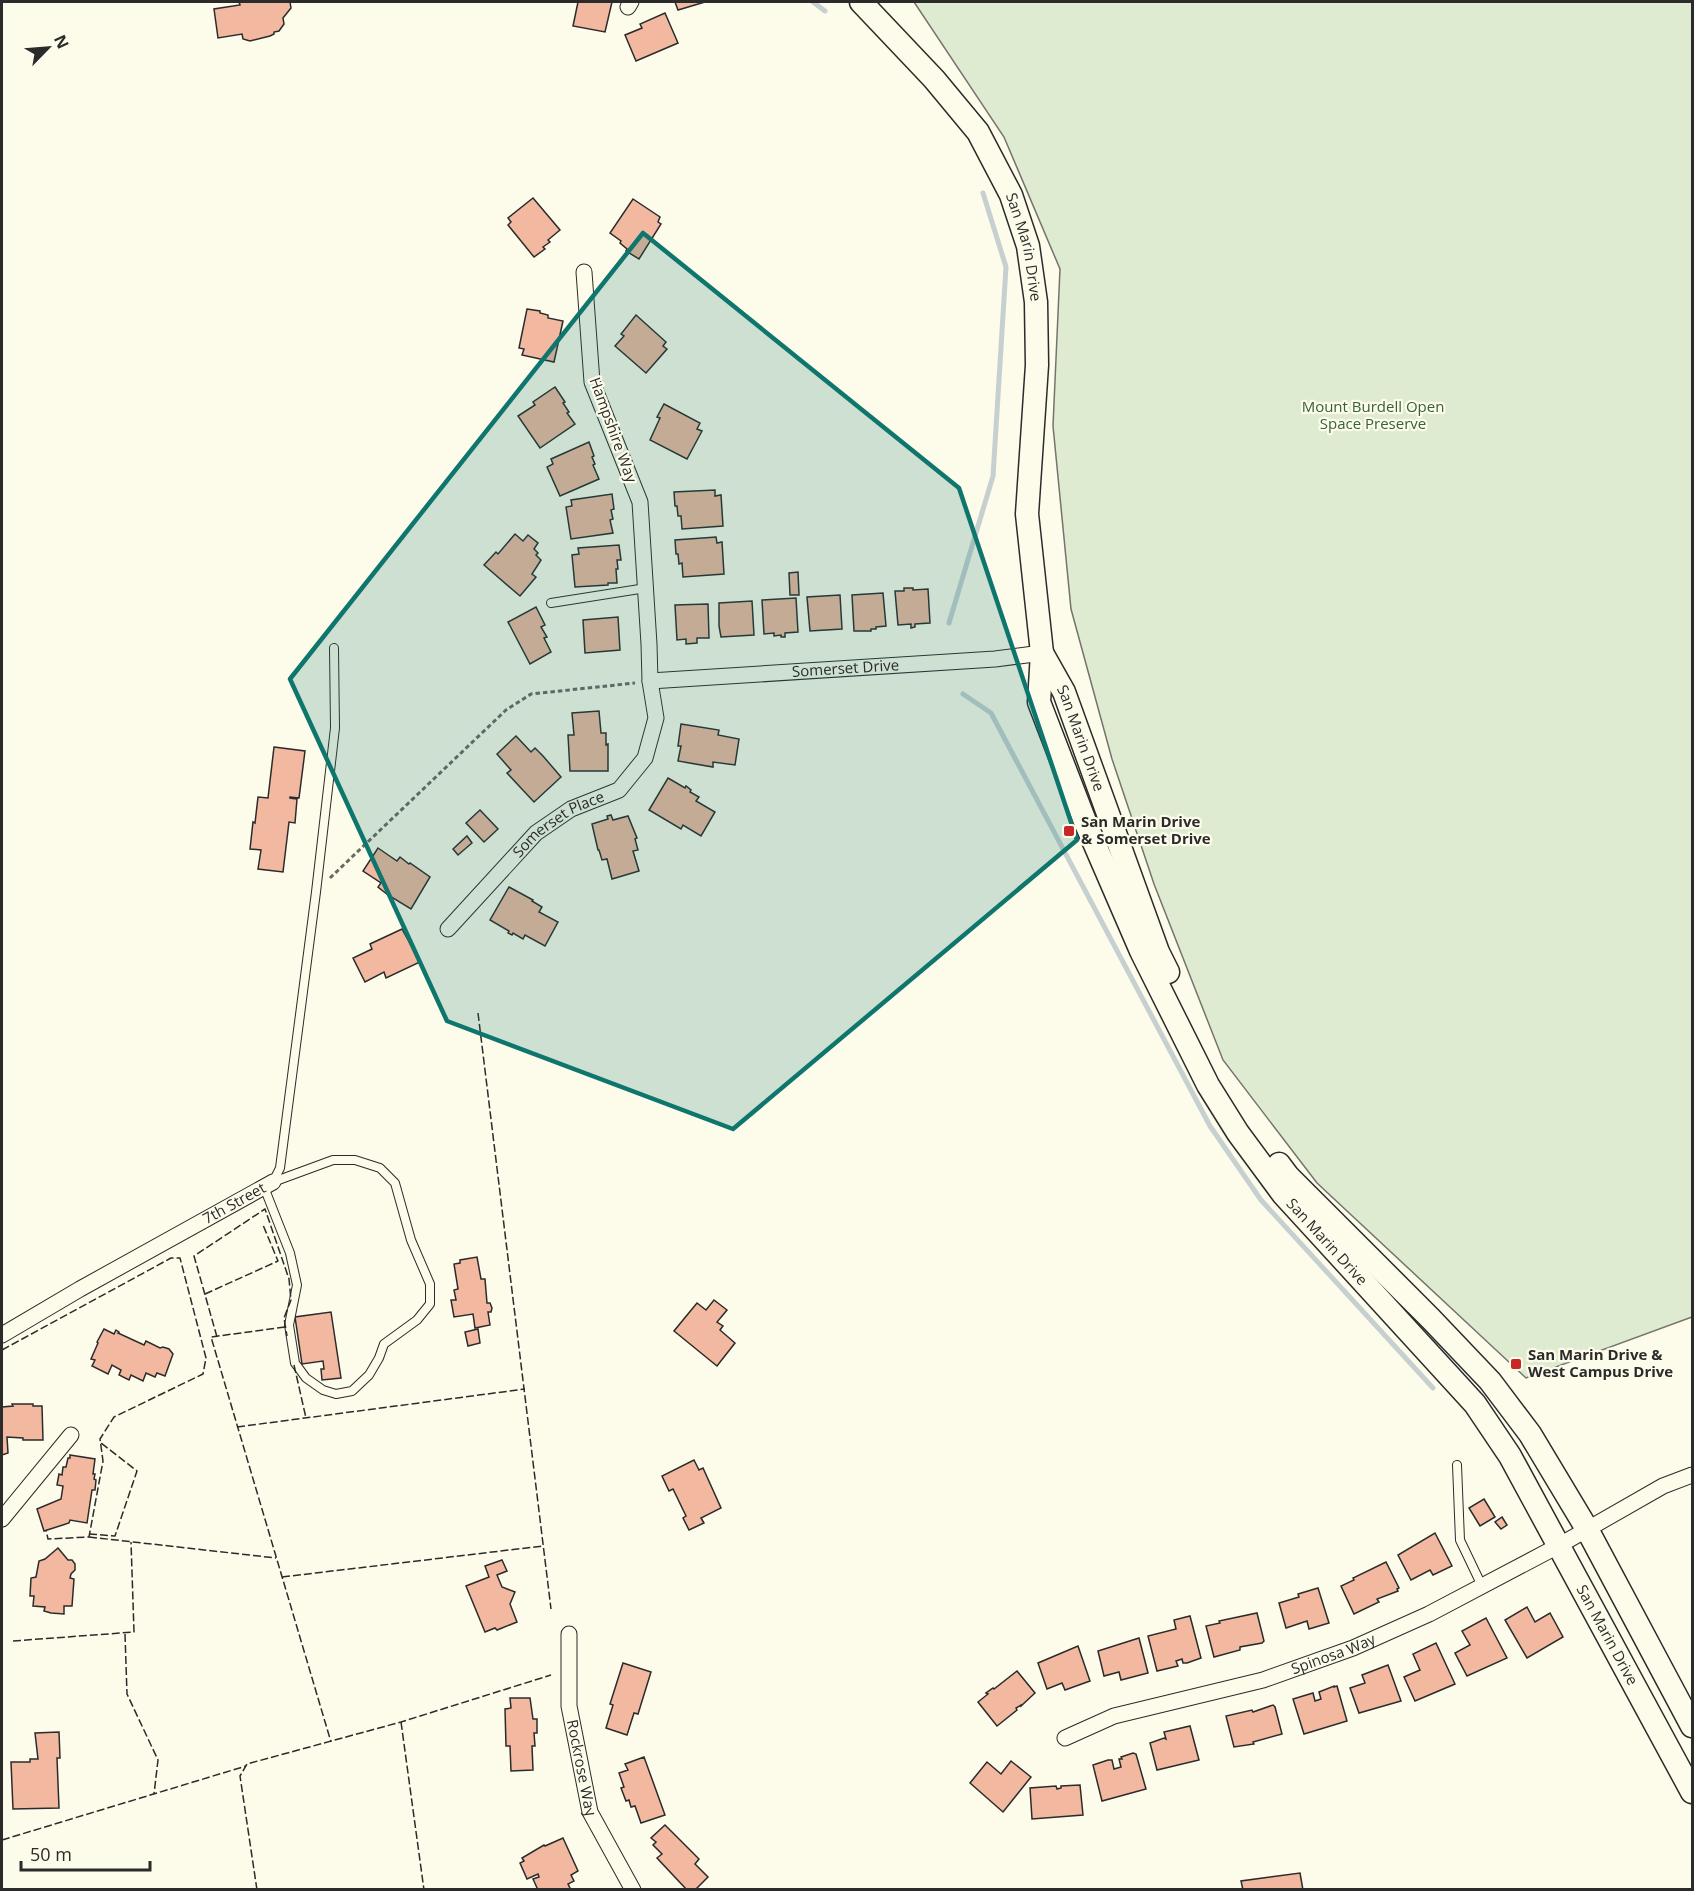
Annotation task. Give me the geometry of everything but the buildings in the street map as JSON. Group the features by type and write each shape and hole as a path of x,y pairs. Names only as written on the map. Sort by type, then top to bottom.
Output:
{"main road":[{"name":"San Marin Drive","path":"861,2 934,79 978,132 1011,195 1028,246 1036,302 1037,365 1027,514 1042,653 1039,702 1086,824 1141,951 1208,1085 1238,1133 1283,1194 1475,1404 1510,1456 1692,1792"},
{"name":"San Marin Drive","path":"1042,653 1064,692 1158,952 1198,1038 1245,1118 1288,1176 1431,1319 1490,1382 1530,1434 1587,1529 1692,1726"}],"street":[{"name":"Hampshire Way","path":"584,272 592,382 640,502 650,681"},
{"name":"Somerset Drive","path":"650,681 983,660 1042,653"},
{"name":"Somerset Place","path":"448,929 536,833 572,809 619,790 645,758 656,718 650,681"},
{"name":"7th Street","path":"2,1335 80,1288 268,1185"},
{"path":"2,1519 71,1435"},
{"name":"Spinosa Way","path":"1065,1738 1114,1716 1263,1680 1353,1648 1429,1614 1558,1546 1663,1486 1692,1475"},
{"name":"Rockrose Way","path":"569,1634 569,1706 590,1812 633,1890"}],"lane":[{"path":"551,603 646,588"},
{"name":"7th Street","path":"268,1185 280,1168 316,892 335,728 334,648"},
{"path":"333,1160 355,1160 380,1168 395,1183 411,1240 430,1284 430,1304 417,1320 384,1344 369,1375 352,1391 336,1394 323,1390 306,1378 295,1364 289,1325 297,1286 290,1252 268,1185 333,1160"},
{"path":"1457,1465 1460,1540 1482,1586"}],"path":[{"path":"316,892 506,710 531,694 650,681"}],"highlighted area":[{"path":"643,233 959,488 1077,840 733,1129 447,1021 290,679"}],"green space":[{"name":"Mount Burdell Open Space Preserve","path":"914,2 1692,2 1692,1317 1526,1378 1317,1183 1223,1060 1154,884 1112,759 1071,609 1053,426 1060,269 1004,137"}],"waterway":[{"path":"813,2 825,11"},
{"path":"949,623 993,476 1006,267 983,193"},
{"path":"963,694 991,713 1210,1126 1261,1200 1433,1388"}],"fence":[{"path":"478,1013 551,1609"},
{"path":"217,1337 194,1256 265,1209 289,1279 291,1300 284,1318 287,1336"},
{"path":"205,1294 278,1261 263,1225"},
{"path":"2,1350 171,1258 180,1258 206,1358 203,1374 114,1417 100,1439 103,1461 89,1537 48,1539 46,1530"},
{"path":"285,1327 211,1337 331,1742"},
{"path":"294,1365 306,1418"},
{"path":"237,1427 525,1389"},
{"path":"89,1534 115,1536 137,1471 101,1443"},
{"path":"89,1537 276,1558"},
{"path":"13,1641 134,1632 131,1542"},
{"path":"282,1577 543,1546"},
{"path":"125,1634 127,1694 158,1760 154,1794"},
{"path":"257,1890 240,1776 247,1764 401,1722 551,1675"},
{"path":"401,1722 424,1890"},
{"path":"2,1840 246,1766"}],"place":[{"name":"San Marin Drive & Somerset Drive","path":"1069,831"},
{"name":"San Marin Drive & West Campus Drive","path":"1516,1364"}]}
